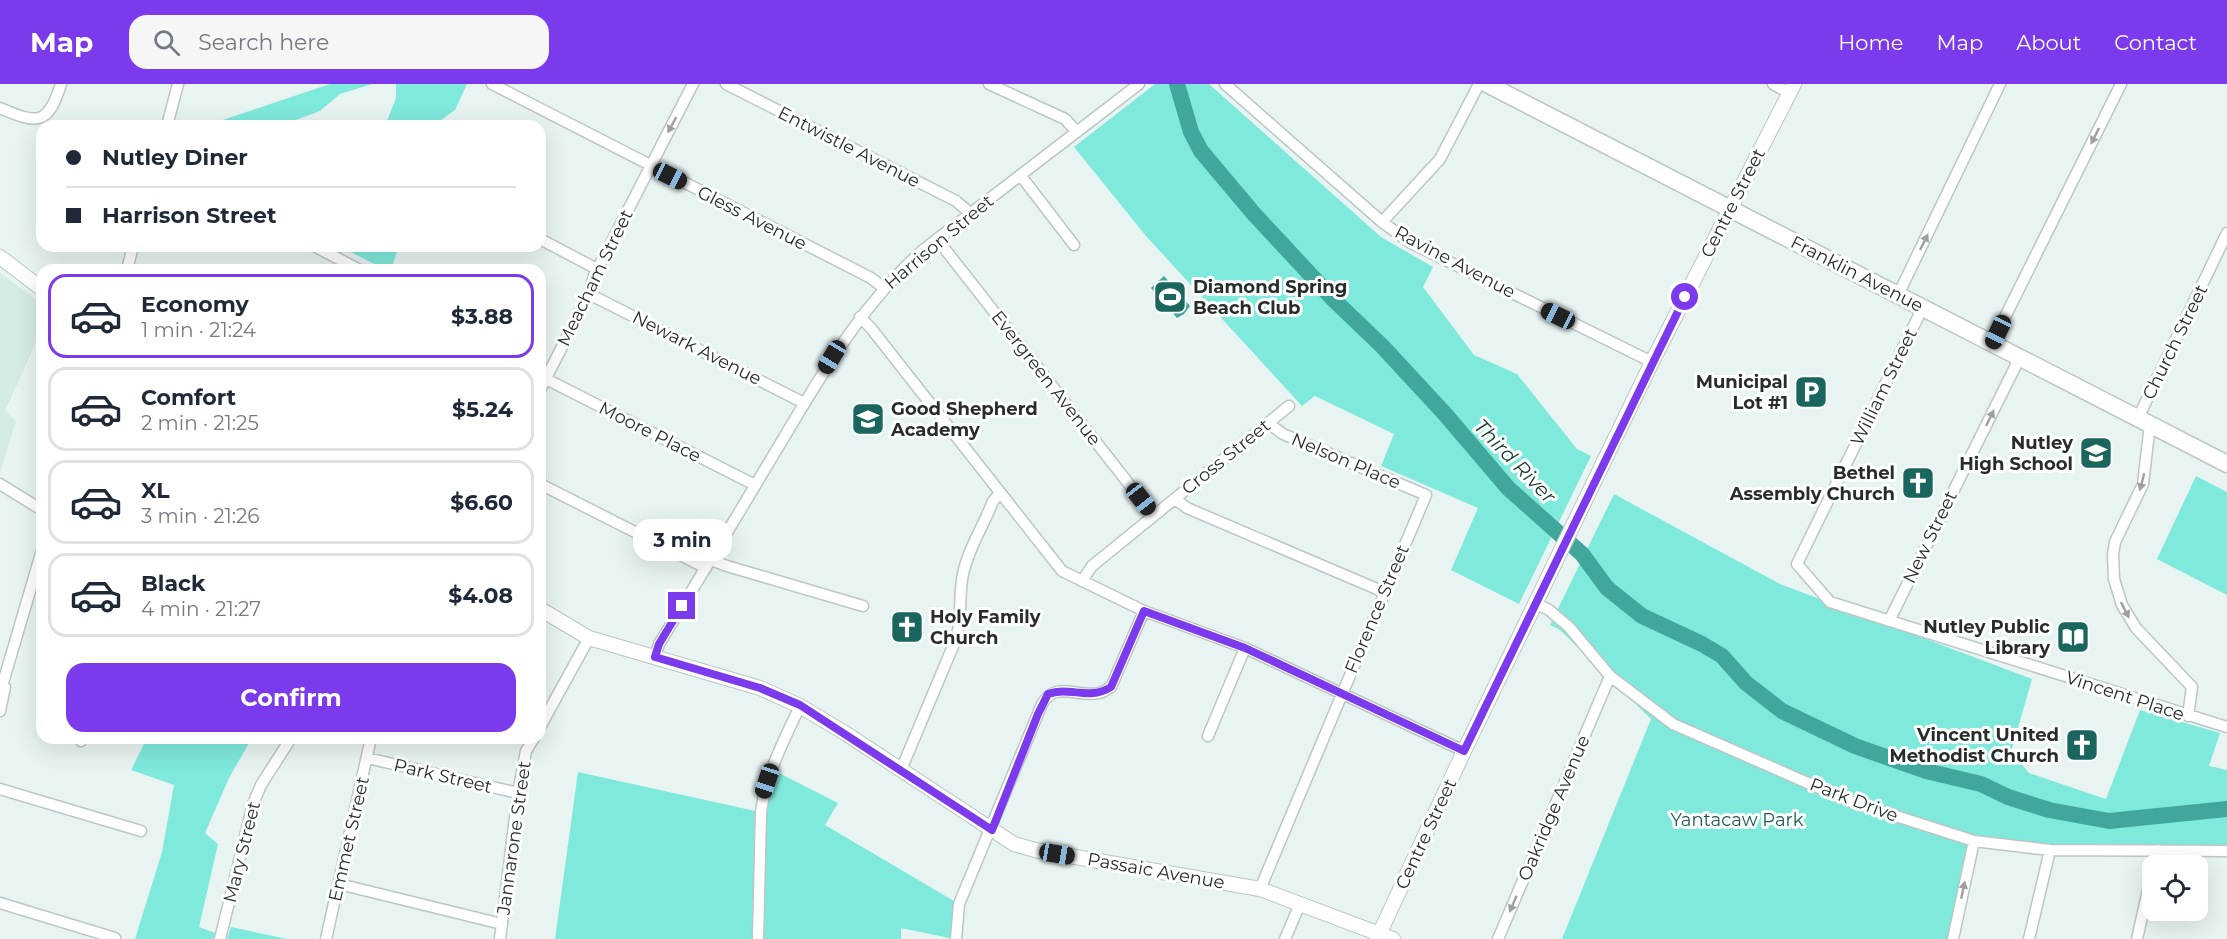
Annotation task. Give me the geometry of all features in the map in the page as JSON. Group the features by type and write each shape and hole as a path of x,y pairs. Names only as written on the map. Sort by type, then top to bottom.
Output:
{"main road":[{"name":"Franklin Avenue","path":"1486,84 2227,464"}],"street":[{"path":"0,108 28,119 44,116 55,105 61,84"},
{"path":"168,120 178,84"},
{"name":"Gless Avenue","path":"492,84 871,278 884,288"},
{"name":"Meacham Street","path":"546,379 589,294 597,269 693,84"},
{"name":"Entwistle Avenue","path":"726,84 956,201 970,213"},
{"path":"989,84 1065,119 1077,132"},
{"name":"Harrison Street","path":"655,657 659,644 840,344 884,288 937,239 1140,84"},
{"name":"Ravine Avenue","path":"1225,84 1382,222 1411,243 1652,362"},
{"path":"1382,222 1440,159 1479,84"},
{"path":"1773,84 1791,88"},
{"path":"1898,295 2000,84"},
{"path":"1992,343 2121,84"},
{"name":"Centre Street","path":"1378,936 1464,751 1652,362 1791,88"},
{"path":"1021,176 1074,245"},
{"name":"Church Street","path":"2188,716 2192,687 2136,628 2122,605 2114,579 2113,554 2115,542 2143,484 2144,421 2227,233"},
{"name":"Evergreen Avenue","path":"937,239 1154,516"},
{"path":"546,242 597,269"},
{"path":"326,252 348,264"},
{"path":"0,257 36,284"},
{"name":"Newark Avenue","path":"589,294 804,403"},
{"name":"William Street","path":"1797,564 1923,307"},
{"path":"860,317 1057,567 1144,611 1245,648 1464,751"},
{"name":"New Street","path":"1889,621 2020,357"},
{"path":"546,366 551,369"},
{"name":"Moore Place","path":"546,379 755,485"},
{"name":"Cross Street","path":"1082,581 1092,566 1289,406"},
{"name":"Nelson Place","path":"1268,423 1283,434 1426,495"},
{"path":"0,484 36,506"},
{"path":"546,487 708,564 727,566 863,606"},
{"path":"901,770 958,631 961,615 961,580 965,565 993,501 1000,493"},
{"name":"Florence Street","path":"1260,889 1426,495"},
{"path":"1175,499 1187,508 1384,592"},
{"name":"Vincent Place","path":"1797,564 1830,602 2227,727"},
{"path":"0,711 36,572"},
{"name":"Park Drive","path":"1535,603 1549,610 1569,627 1610,676 1673,724 1849,801 1974,841 2050,850 2227,851"},
{"path":"956,939 959,904 1048,694 1056,691 1100,693 1111,687 1144,611"},
{"name":"Passaic Avenue","path":"546,613 589,638 760,688 800,705 1014,844 1035,850 1260,889 1378,936 1393,939"},
{"path":"546,716 589,638"},
{"path":"1208,736 1245,648"},
{"path":"0,693 14,652"},
{"name":"Oakridge Avenue","path":"1498,939 1610,676"},
{"path":"758,939 763,793 771,769 800,705"},
{"name":"Mary Street","path":"220,939 253,804 261,785 287,744"},
{"name":"Emmet Street","path":"326,939 370,744"},
{"name":"Jannarone Street","path":"500,939 519,793 526,751 530,744"},
{"name":"Park Street","path":"367,758 519,793"},
{"path":"0,789 141,831"},
{"path":"1953,939 1974,841"},
{"path":"2029,939 2050,850"},
{"path":"2157,855 2158,850"},
{"path":"339,884 502,924"},
{"path":"0,903 115,938"},
{"path":"1285,939 1300,904"},
{"path":"2137,939 2142,917"}],"shaded area":[{"path":"0,273 36,300 36,342 5,411 16,421 0,473"},
{"name":"Diamond Spring Beach Club","path":"1164,276 1190,306 1184,314 1177,318 1151,288"}],"green space":[{"path":"330,84 372,84 340,94 320,111 296,120 223,120"},
{"path":"396,84 467,84 455,110 441,120 387,120 396,98"},
{"path":"1155,84 1209,84 1381,237 1433,267 1423,287 1474,355 1517,374 1577,449 1591,456 1519,604 1451,570 1478,508 1381,466 1394,434 1315,396 1302,406 1146,236 1074,147"},
{"path":"351,252 397,252 393,264 374,264"},
{"path":"2196,476 2227,492 2227,595 2157,559"},
{"name":"Yantacaw Park","path":"1614,494 1780,584 2032,679 2011,752 2029,773 2106,799 2140,710 2220,733 2209,766 2227,770 2227,851 1973,847 1953,939 1562,939 1651,719 1560,630 1550,625"},
{"path":"144,744 249,744 229,778 205,833 218,844 199,927 215,933 213,939 135,939 162,852 174,785 131,770"},
{"path":"771,769 838,803 825,825 959,904 954,939 901,928 901,939 555,939 578,772 760,812"},
{"path":"231,927 287,939 227,939"}],"waterway":[{"name":"Third River","path":"1177,84 1191,132 1201,151 1254,214 1334,300 1382,346 1445,414 1508,488 1582,554 1607,588 1642,616 1722,656 1746,683 1782,711 1855,746 1926,771 1981,784 2008,797 2049,810 2109,821 2227,809"}],"place":[{"name":"Diamond Spring Beach Club","path":"1170,297"},
{"name":"Municipal Lot #1","path":"1811,392"},
{"name":"Good Shepherd Academy","path":"868,419"},
{"name":"Nutley High School","path":"2096,453"},
{"name":"Bethel Assembly Church","path":"1918,483"},
{"name":"Holy Family Church","path":"907,627"},
{"name":"Nutley Public Library","path":"2073,637"},
{"name":"Vincent United Methodist Church","path":"2082,745"}],"route":[{"path":"682,606 659,644 655,657 760,688 800,705 992,830 1048,694 1056,691 1092,694 1100,693 1111,687 1144,611 1245,648 1464,751 1685,297"}]}
